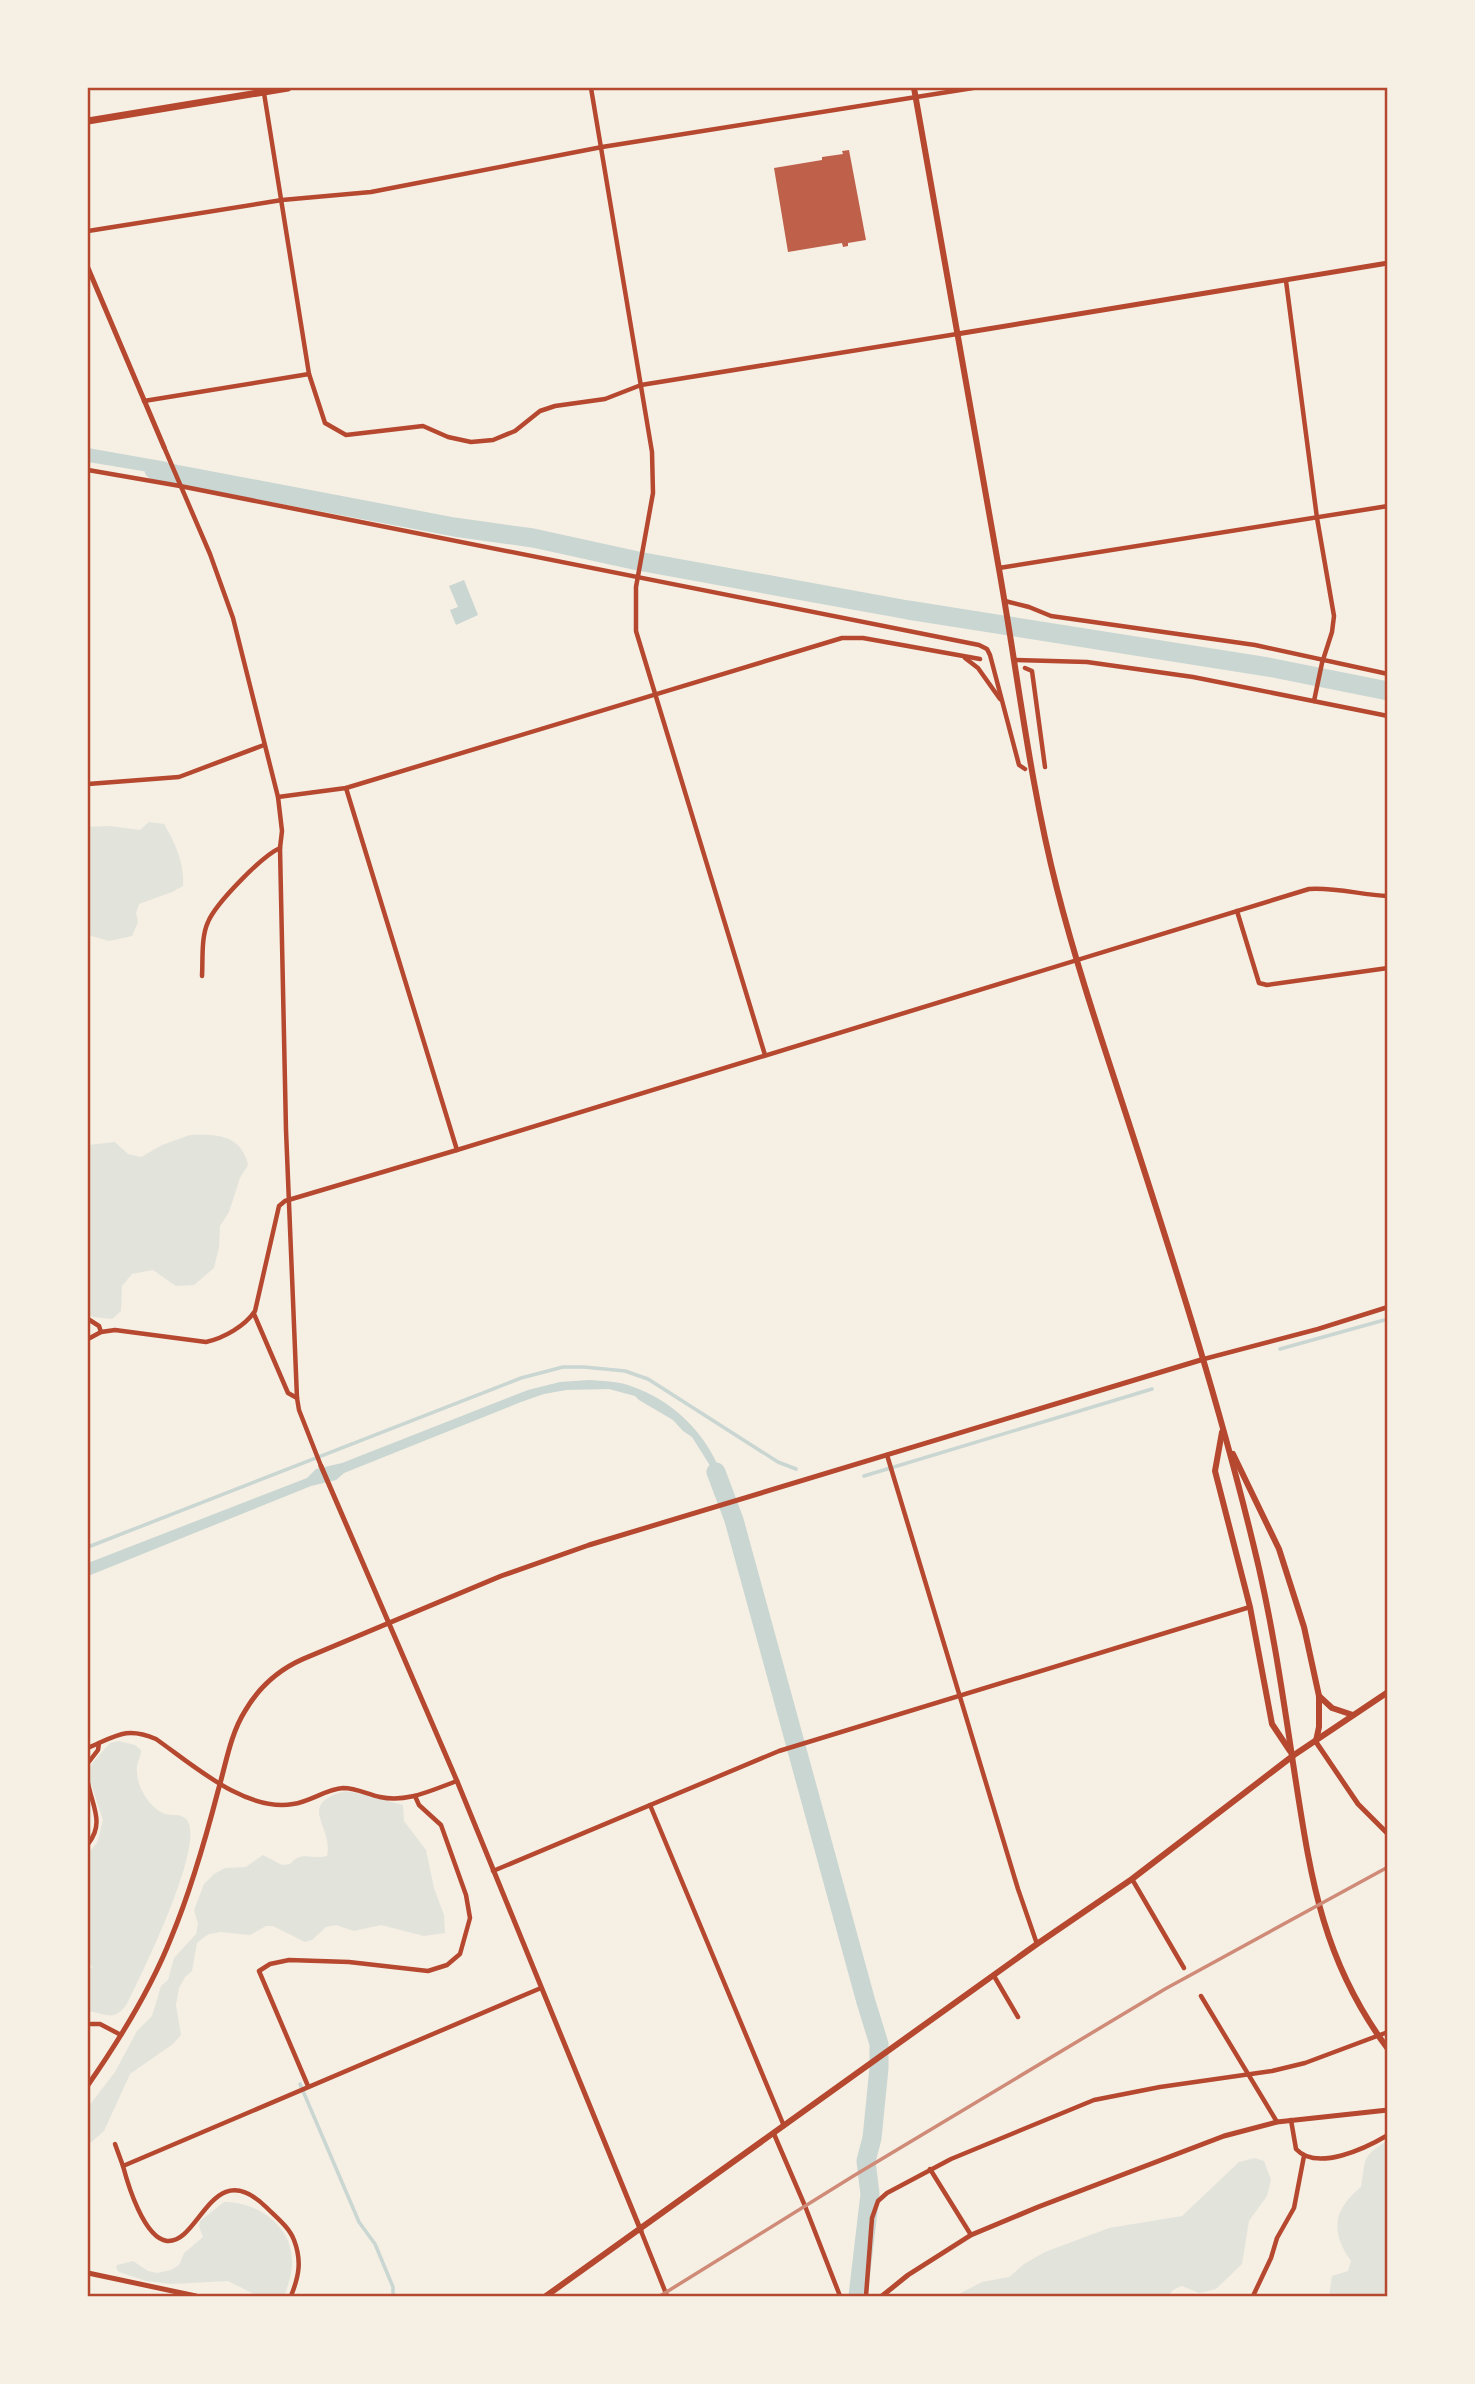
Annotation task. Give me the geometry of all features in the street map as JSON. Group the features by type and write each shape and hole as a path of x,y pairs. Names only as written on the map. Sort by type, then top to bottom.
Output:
{"highway":[{"path":"88,121 288,88"}],"main road":[{"path":"914,88 1043,828 1056,887 1076,959 1204,1359 1254,1545 1285,1709 1308,1861 1325,1931 1352,1994 1388,2049"},
{"path":"1223,1428 1215,1471 1250,1607 1272,1724 1294,1755"},
{"path":"1227,1443 1279,1549 1304,1627 1319,1696 1316,1742"},
{"path":"547,2297 1037,1944 1132,1879 1294,1755 1388,1692"},
{"path":"1319,1696 1332,1708 1353,1715"}],"street":[{"path":"591,88 652,452 653,493 637,577 636,631 765,1055"},
{"path":"88,231 282,200 371,192 602,148 973,88"},
{"path":"264,92 309,374 326,423 346,435 423,426 448,437 471,442 493,440 515,431 540,411 555,406 604,399 640,385 1388,263"},
{"path":"88,268 210,554 230,608 278,797 282,831 280,848 289,1200 299,1410 457,1781 667,2297"},
{"path":"1286,281 1317,518 1334,616 1314,698"},
{"path":"144,401 309,374"},
{"path":"88,470 179,484 979,645 987,649 990,655 1018,765 1025,769"},
{"path":"999,568 1388,506"},
{"path":"1005,601 1051,616 1255,645 1388,674"},
{"path":"278,797 346,788 842,638 863,638 980,659"},
{"path":"961,656 978,668 1003,704"},
{"path":"1015,660 1087,662 1193,677 1314,698 1388,716"},
{"path":"1025,668 1032,671 1045,767"},
{"path":"88,784 108,780 179,777 264,745"},
{"path":"346,788 457,1150"},
{"path":"202,976 209,920 240,882 273,851 280,848"},
{"path":"88,1339 101,1332 130,1331 206,1342 225,1335 244,1323 254,1314 279,1206 289,1200 1309,889 1329,888 1368,895 1388,895"},
{"path":"1237,911 1259,983 1267,985 1388,968"},
{"path":"88,2085 122,2036 159,1967 192,1884 237,1724 253,1699 270,1680 292,1664 547,1559 1204,1359 1318,1329 1388,1307"},
{"path":"254,1314 288,1393 297,1398"},
{"path":"88,1319 99,1326 101,1332"},
{"path":"887,1455 1017,1889 1037,1944"},
{"path":"492,1871 785,1749 1250,1607"},
{"path":"88,1748 124,1732 145,1734 230,1790 266,1804 291,1805 339,1788 352,1788 394,1799 415,1796 457,1781"},
{"path":"1316,1742 1358,1804 1388,1834"},
{"path":"88,1763 99,1743"},
{"path":"88,1783 97,1821 88,1844"},
{"path":"308,2087 259,1971 280,1961 289,1960 349,1962 428,1971 447,1965 462,1950 470,1917 459,1870 441,1825 419,1805 415,1796"},
{"path":"650,1805 784,2126"},
{"path":"1132,1879 1184,1968"},
{"path":"993,1976 1018,2017"},
{"path":"123,2166 541,1988"},
{"path":"1201,1996 1277,2122"},
{"path":"88,2024 100,2024 122,2036"},
{"path":"866,2297 875,2206 882,2197 930,2169 1035,2123 1094,2101 1305,2063 1388,2032"},
{"path":"884,2296 908,2275 971,2235 1224,2136 1277,2122 1388,2110"},
{"path":"1290,2120 1294,2145 1304,2156 1334,2156 1358,2151 1388,2135"},
{"path":"774,2134 840,2297"},
{"path":"115,2144 134,2204 156,2235 165,2241 175,2240 183,2234 216,2197 225,2193 246,2193 258,2200 293,2236 300,2268 291,2297"},
{"path":"1253,2297 1280,2232 1294,2208 1304,2156"},
{"path":"930,2169 971,2235"},
{"path":"88,2273 196,2297"}],"shaded area":[{"path":"88,448 167,462 173,476 88,462"},
{"path":"464,580 478,615 456,625 450,610 458,607 449,586"},
{"path":"149,822 164,824 168,831 181,862 183,886 139,904 136,913 138,922 132,936 109,941 88,935 88,827 110,826 140,830"},
{"path":"190,1135 226,1138 240,1147 248,1165 240,1178 229,1212 220,1226 214,1268 194,1285 176,1286 153,1270 132,1274 122,1286 121,1311 112,1319 93,1317 88,1314 88,1145 115,1142 128,1154 141,1157 162,1145"},
{"path":"560,1382 614,1382 647,1392 679,1414 693,1427 714,1458 728,1494 722,1496 716,1475 692,1437 673,1420 635,1396 609,1389 566,1390 521,1402 344,1473 336,1480 311,1486 88,1576 88,1563 307,1478 316,1469 342,1463 528,1390"},
{"path":"119,1741 135,1745 141,1750 137,1773 140,1787 148,1800 165,1814 184,1817 190,1832 188,1853 170,1910 127,2004 118,2013 110,2015 88,2011 88,1972 92,1967 88,1960 88,1854 97,1843 103,1820 89,1770 110,1743"},
{"path":"345,1791 403,1805 404,1821 426,1850 434,1888 444,1915 445,1933 424,1936 381,1925 354,1931 336,1925 326,1927 312,1940 305,1942 273,1926 266,1926 250,1935 221,1932 209,1934 197,1943 192,1971 179,1988 176,2005 181,2035 173,2044 130,2074 104,2131 88,2145 88,2107 115,2072 137,2031 152,2016 161,1986 168,1980 174,1958 196,1934 198,1924 194,1910 204,1884 225,1868 246,1867 263,1855 282,1865 290,1864 303,1856 327,1856 328,1845 319,1810 322,1803 330,1797"},
{"path":"1387,2141 1387,2296 1329,2296 1332,2276 1348,2271 1351,2261 1340,2240 1340,2213 1361,2187 1366,2159"},
{"path":"1255,2158 1264,2161 1271,2180 1267,2196 1249,2221 1242,2264 1216,2289 1199,2293 1182,2286 1168,2296 955,2296 982,2282 1009,2277 1024,2264 1045,2252 1109,2228 1182,2216 1239,2162"},
{"path":"224,2202 237,2203 262,2212 281,2229 288,2240 291,2253 292,2270 285,2294 254,2294 228,2281 171,2284 146,2281 119,2272 116,2268 117,2265 133,2261 148,2271 157,2273 171,2270 179,2265 184,2253 203,2237 200,2221"}],"building":[{"path":"849,150 866,240 848,243 848,246 843,247 842,243 788,252 774,168 822,160 822,157 843,154 842,151"}],"waterway":[{"path":"154,470 454,527 533,538 638,561 908,610 1268,667 1388,691"},
{"path":"1280,1349 1388,1319"},
{"path":"88,1547 521,1378 563,1367 625,1371 648,1379 778,1462 796,1469"},
{"path":"864,1476 1152,1389"},
{"path":"716,1472 734,1520 879,2044 872,2138 866,2161 870,2194 858,2296"},
{"path":"300,2084 359,2222 375,2244 393,2287 393,2296"}],"railway":[{"path":"660,2296 1165,1989 1388,1867"}]}
